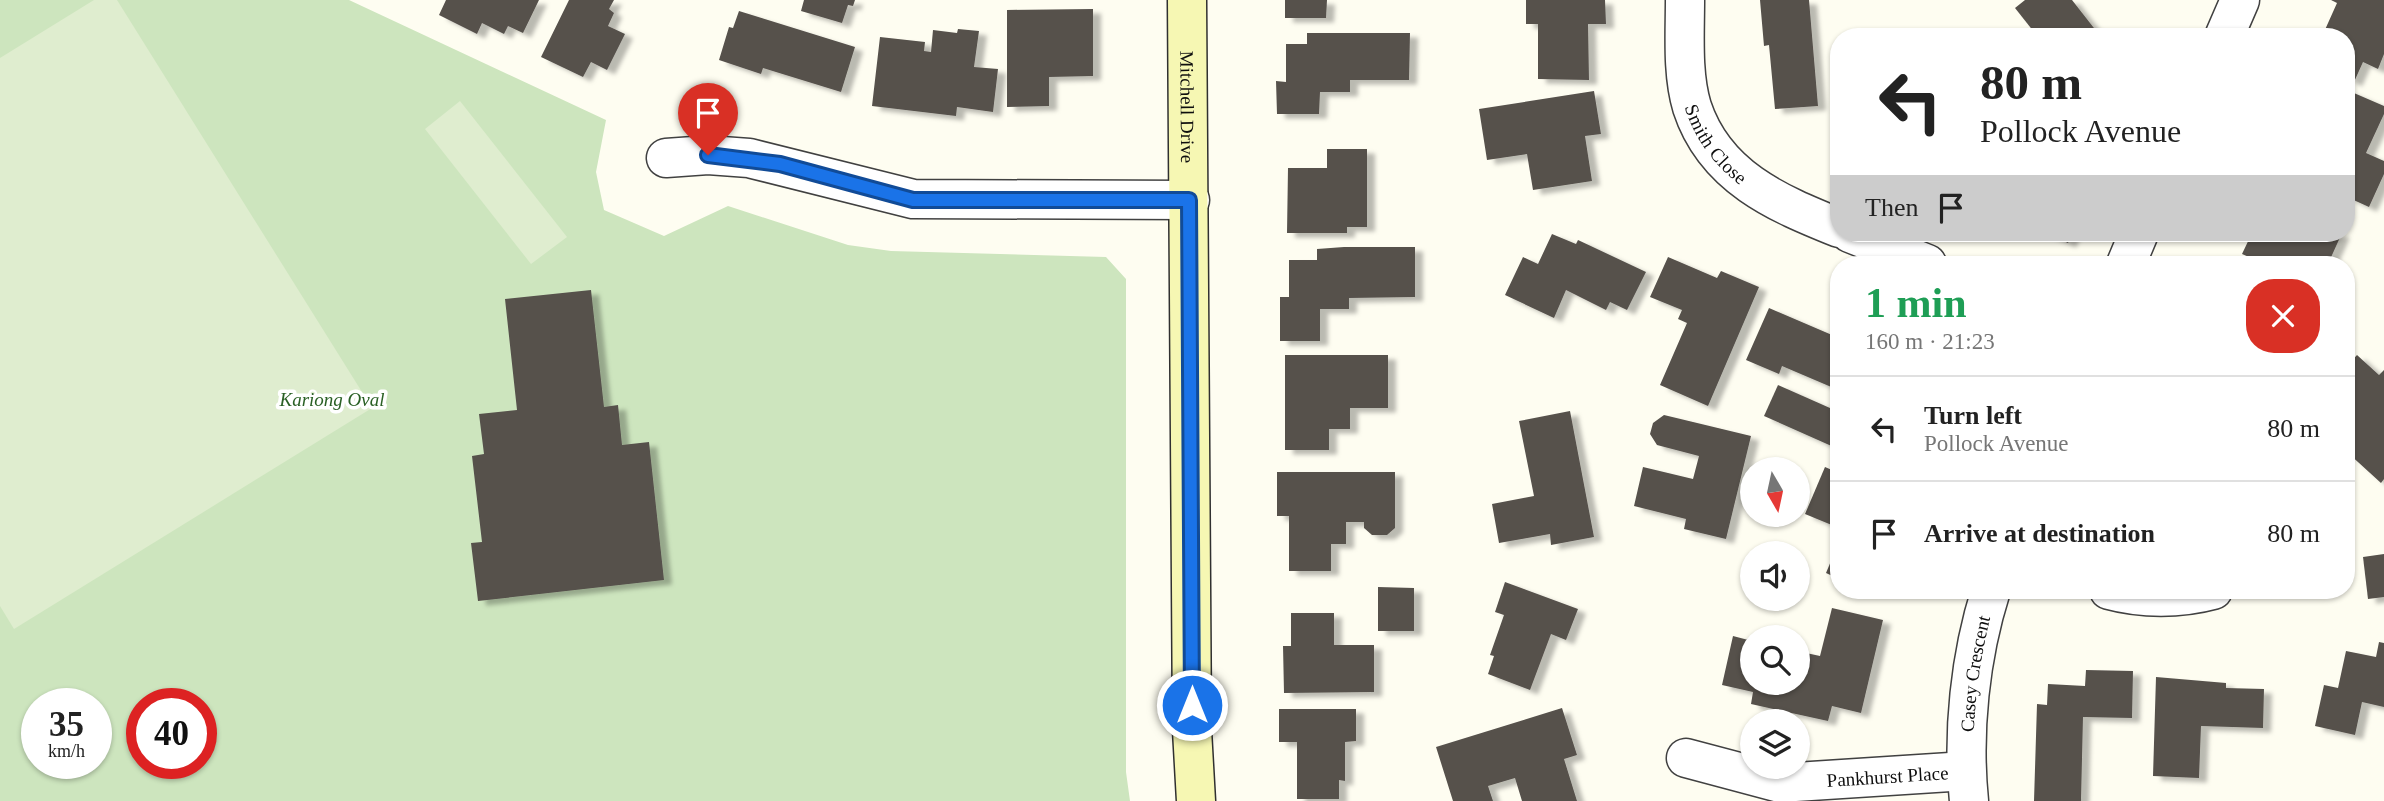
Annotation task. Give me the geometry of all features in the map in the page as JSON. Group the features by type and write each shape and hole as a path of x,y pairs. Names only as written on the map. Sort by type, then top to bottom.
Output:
{"street":[{"name":"Mitchell Drive","path":"1187,0 1192,717 1196,801"},
{"name":"Smith Close","path":"1685,0 1685,55 1692,106 1709,144 1746,184 1790,208 1830,224"},
{"path":"2228,28 2240,0"},
{"path":"666,158 708,155 750,158 913,200 1189,200"},
{"path":"1872,242 1907,256"},
{"name":"Casey Crescent","path":"1968,786 1979,631 1989,599"},
{"name":"Pankhurst Place","path":"1686,758 1780,783 1968,786"}],"green space":[{"name":"Kariong Oval","path":"0,0 349,0 606,120 596,172 604,210 664,236 728,206 848,245 891,251 1106,257 1126,279 1126,772 1130,801 0,801"},
{"path":"94,0 117,0 372,408 14,629 0,606 0,58"},
{"path":"460,101 567,237 531,264 425,129"}],"building":[{"path":"446,0 539,0 523,33 508,26 504,34 482,23 477,34 439,15"},
{"path":"569,0 614,0 609,9 614,13 608,26 625,34 607,70 591,62 583,77 541,57"},
{"path":"804,0 855,0 853,6 848,5 842,23 801,11"},
{"path":"1285,0 1327,0 1326,18 1285,18"},
{"path":"1526,0 1605,0 1606,24 1588,24 1589,80 1538,79 1538,24 1526,24"},
{"path":"1760,0 1809,0 1818,106 1775,109 1769,45 1764,46"},
{"path":"2025,0 2072,0 2094,28 2031,28 2015,8"},
{"path":"2331,0 2384,0 2384,54 2378,69 2363,62 2355,80 2355,28 2326,28 2337,3"},
{"path":"1093,9 1093,76 1049,77 1049,106 1007,107 1007,10"},
{"path":"739,11 855,47 841,92 763,68 761,74 719,60 729,27 733,28"},
{"path":"958,29 979,31 974,67 998,69 993,112 957,107 956,116 872,106 880,37 925,42 924,51 931,52 933,30 957,33"},
{"path":"1307,33 1410,33 1409,80 1350,80 1350,92 1320,92 1319,114 1277,114 1276,81 1286,82 1286,44 1307,44"},
{"path":"1594,91 1601,134 1585,136 1592,181 1533,190 1527,154 1487,160 1479,109"},
{"path":"2355,93 2384,106 2384,114 2366,153 2384,161 2384,174 2369,207 2355,201"},
{"path":"1327,149 1367,149 1367,227 1347,227 1347,233 1287,233 1288,168 1327,168"},
{"path":"1552,234 1576,244 1578,240 1646,272 1627,310 1610,302 1606,310 1566,290 1554,318 1505,295 1523,257 1538,264"},
{"path":"2248,242 2338,242 2332,256 2242,254"},
{"path":"1415,247 1415,297 1349,298 1349,309 1320,309 1320,341 1280,341 1280,297 1289,297 1289,260 1317,260 1317,249"},
{"path":"1668,257 1717,278 1721,271 1759,287 1708,406 1660,385 1687,323 1678,319 1682,310 1650,297"},
{"path":"591,290 604,407 618,405 622,445 649,442 664,580 478,601 471,543 482,542 472,456 484,454 479,414 517,410 505,299"},
{"path":"1769,308 1830,334 1830,386 1782,366 1779,374 1746,360"},
{"path":"1285,355 1388,355 1388,408 1350,408 1350,429 1329,429 1329,450 1285,450"},
{"path":"2357,355 2379,375 2384,370 2384,479 2381,483 2355,459"},
{"path":"1778,385 1830,408 1830,445 1764,416"},
{"path":"1570,411 1594,537 1551,545 1550,534 1499,543 1492,504 1534,496 1519,421"},
{"path":"1664,415 1751,436 1746,457 1740,457 1740,481 1726,539 1684,529 1686,519 1634,506 1643,467 1693,479 1699,456 1657,445 1650,434 1653,423"},
{"path":"1825,467 1830,469 1830,524 1810,516 1810,502"},
{"path":"1277,472 1395,472 1395,528 1387,535 1372,535 1364,528 1364,522 1346,522 1346,544 1331,544 1331,571 1289,571 1289,516 1277,516"},
{"path":"2384,554 2384,597 2368,599 2363,557"},
{"path":"1505,582 1578,609 1566,640 1551,634 1530,690 1488,674 1494,656 1490,655 1504,615 1495,612"},
{"path":"1378,587 1414,588 1414,631 1378,631"},
{"path":"1832,608 1883,620 1861,713 1832,706 1828,721 1810,717 1810,709 1774,709 1751,704 1752,695 1810,695 1810,654 1820,656"},
{"path":"1291,613 1334,613 1334,645 1374,645 1374,692 1284,693 1283,646 1291,646"},
{"path":"1733,636 1740,638 1740,689 1722,685"},
{"path":"2379,642 2384,643 2384,707 2362,702 2355,735 2315,726 2324,685 2338,688 2346,651 2376,657"},
{"path":"2086,670 2133,671 2132,718 2083,717 2081,801 2034,801 2037,704 2047,705 2048,684 2085,686"},
{"path":"2156,677 2226,683 2226,688 2264,689 2263,728 2201,726 2199,778 2153,776"},
{"path":"1562,708 1577,755 1564,759 1577,801 1522,801 1515,778 1488,786 1493,801 1453,801 1436,747"},
{"path":"1279,709 1356,709 1356,741 1345,742 1345,781 1339,780 1339,799 1297,799 1297,742 1279,742"}],"route":[{"path":"708,155 750,158 780,164 913,200 1189,200 1192,705"}]}
